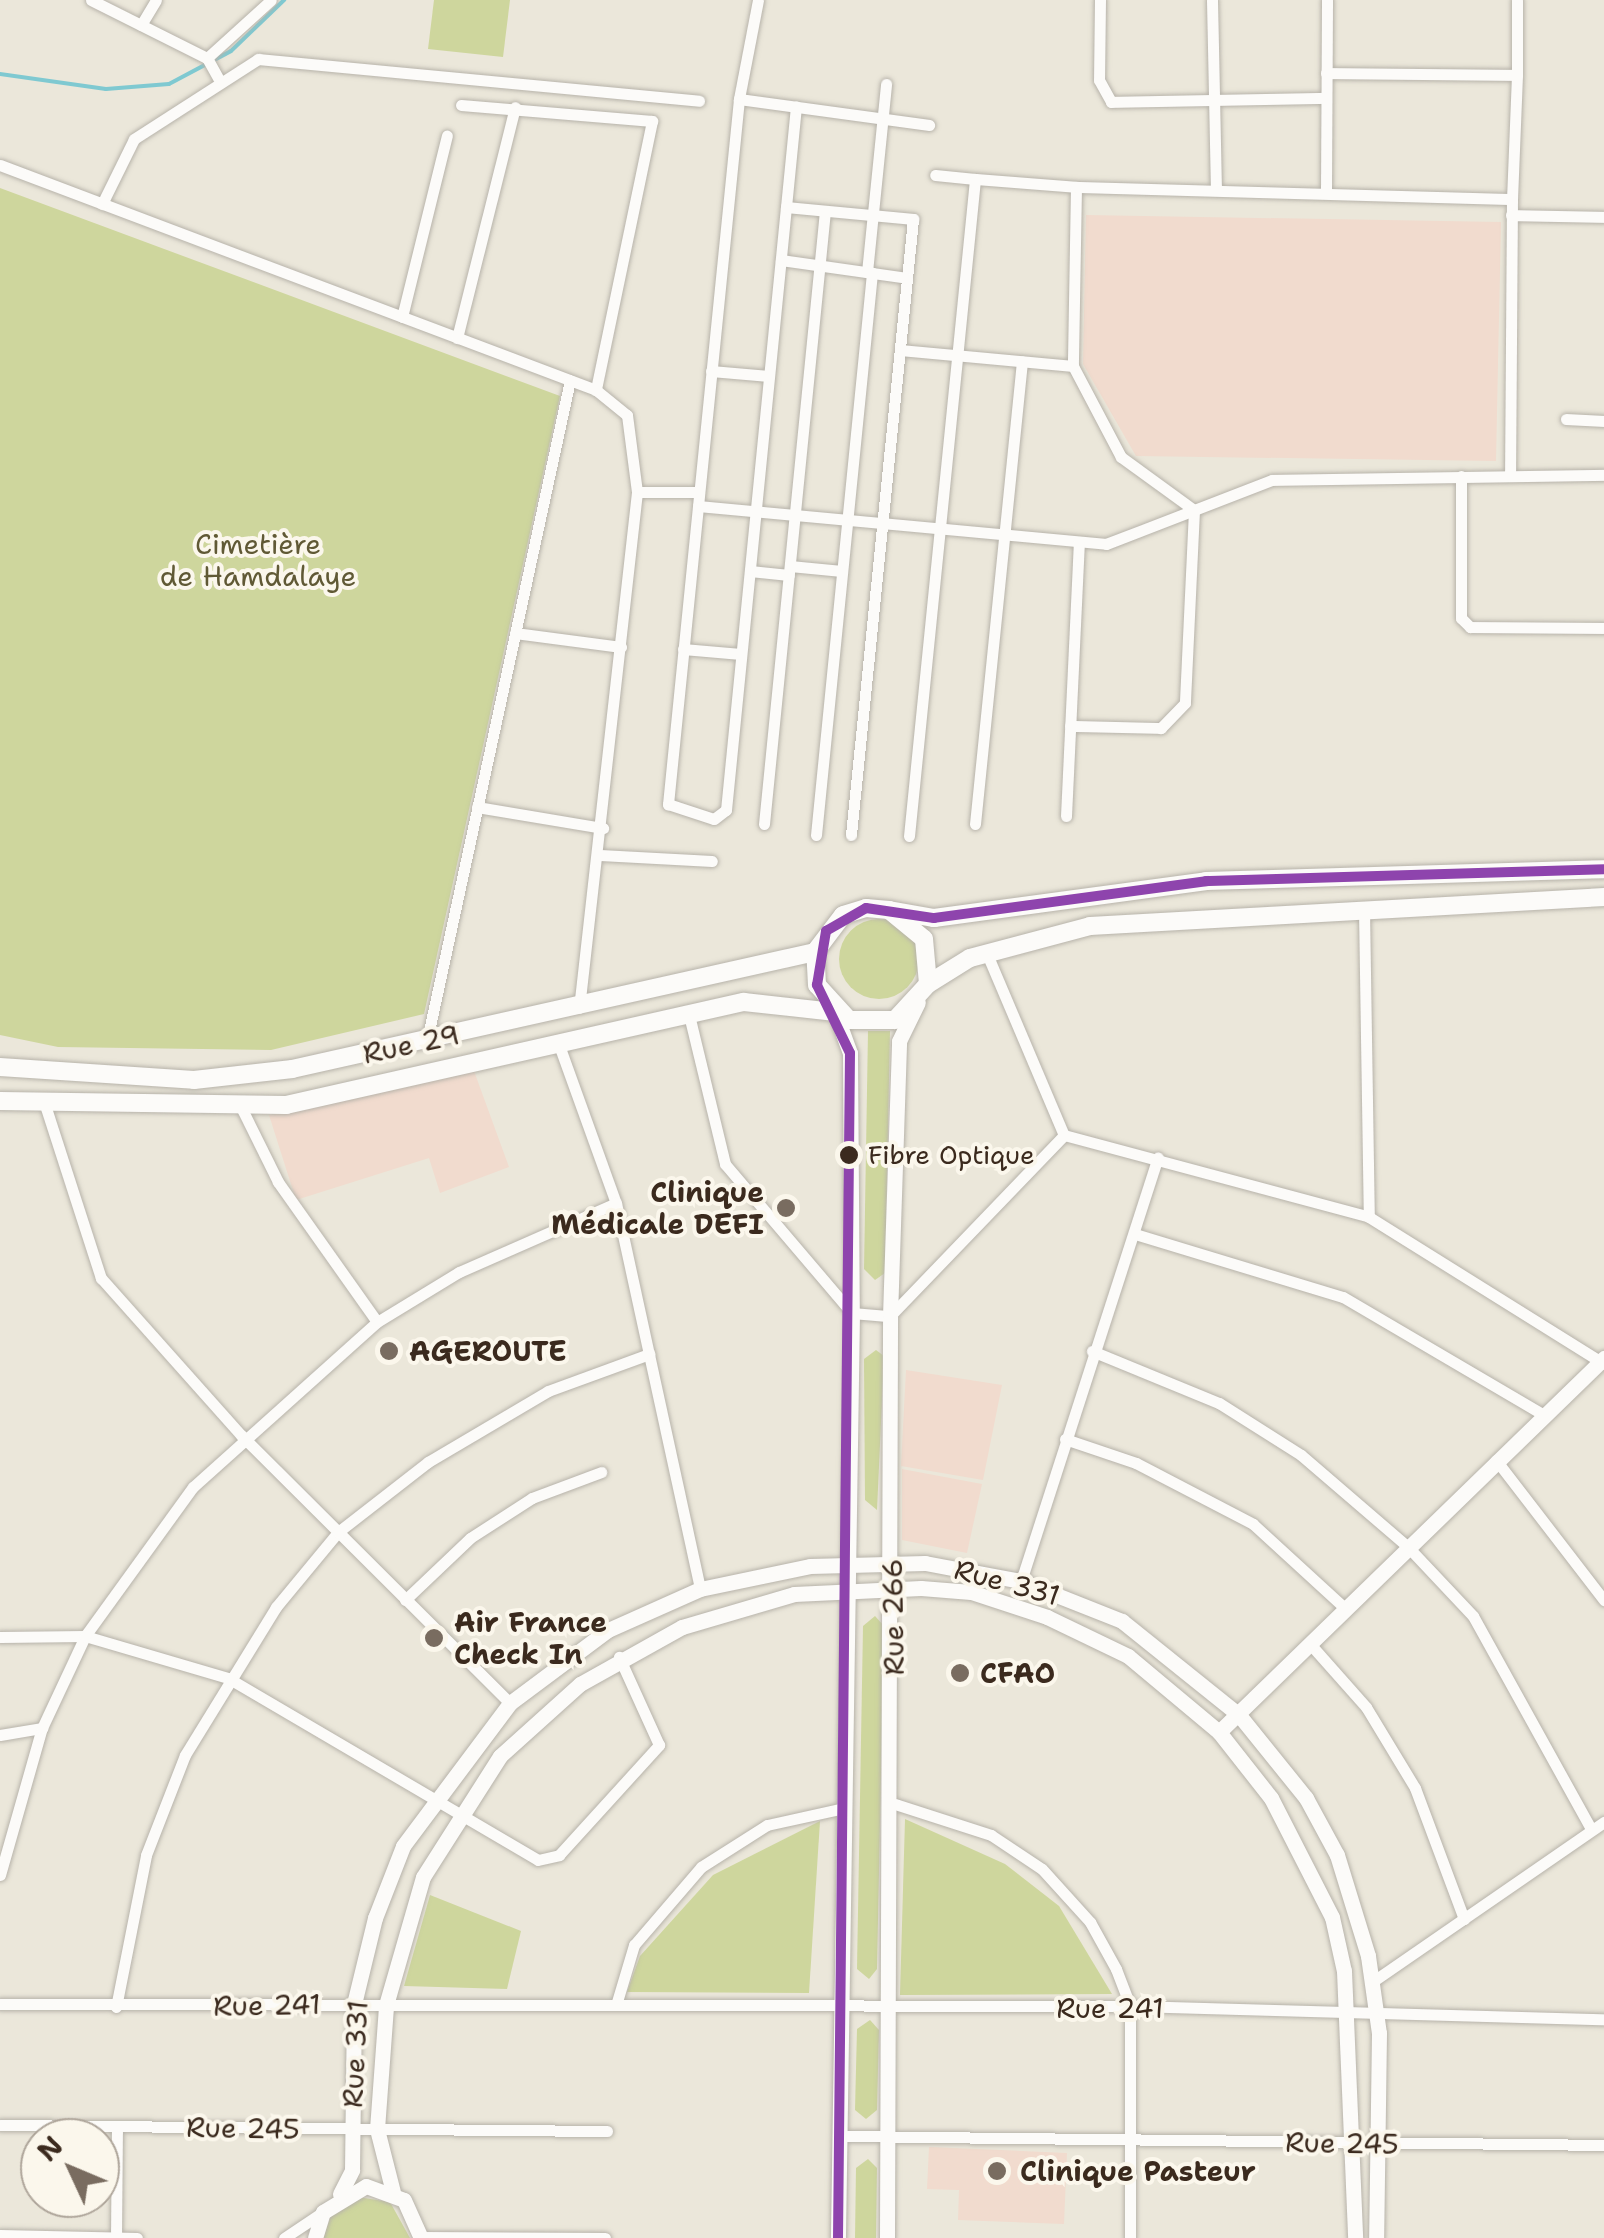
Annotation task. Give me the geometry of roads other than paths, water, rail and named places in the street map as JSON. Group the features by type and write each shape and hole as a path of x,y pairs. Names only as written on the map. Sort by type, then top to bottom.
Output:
{"main road":[{"path":"836,1012 817,985 816,952 843,916 889,910 934,918 1206,882 1604,869"},
{"path":"0,1101 46,1108 242,1110 560,1045 744,1002 836,1012 880,1024 923,992 987,954 1090,926 1604,898"},
{"path":"889,910 924,939 923,992"},
{"name":"Rue 29","path":"0,1067 194,1080 426,1040 816,952"}],"street":[{"path":"91,0 207,58 218,78"},
{"path":"141,25 156,0"},
{"path":"207,58 271,0"},
{"path":"758,0 738,99 668,804 714,819 726,810 796,106"},
{"path":"1100,0 1101,93 1111,102 1326,98"},
{"path":"1212,0 1216,190"},
{"path":"1326,0 1326,194"},
{"path":"1510,475 1517,0"},
{"path":"102,204 134,139 218,78 258,59 295,57 699,101"},
{"path":"1326,74 1516,75"},
{"path":"816,835 886,84"},
{"path":"738,99 883,114 929,124"},
{"path":"462,105 652,122 596,390"},
{"path":"458,338 515,108"},
{"path":"402,317 447,135"},
{"path":"0,165 596,390 627,414 637,492 600,856 579,1008"},
{"path":"935,175 1076,186 1512,199"},
{"path":"910,836 975,178"},
{"path":"1076,186 1073,366 1122,456 1194,510"},
{"path":"786,208 913,219 852,835"},
{"path":"764,824 826,211"},
{"path":"1511,216 1604,217"},
{"path":"781,260 907,278"},
{"path":"900,350 1073,366"},
{"path":"975,824 1022,361"},
{"path":"711,370 769,376"},
{"path":"426,1040 570,380"},
{"path":"1566,419 1604,421"},
{"path":"637,492 698,499 756,512 1080,542 1132,540 1194,510 1272,480 1604,474"},
{"path":"1461,476 1461,618 1470,627 1604,628"},
{"path":"1070,726 1161,728 1185,703 1194,510"},
{"path":"1066,816 1080,542"},
{"path":"750,571 842,571"},
{"path":"515,633 621,647"},
{"path":"684,649 741,654"},
{"path":"477,807 603,828"},
{"path":"600,856 712,861"},
{"path":"1364,910 1369,1217"},
{"path":"987,954 1064,1135"},
{"name":"Rue 266","path":"887,2238 895,1804 890,1316 899,1041 923,992"},
{"name":"Rue 266","path":"836,1012 850,1052 852,1313 840,1808 838,2238"},
{"path":"689,1015 726,1164 852,1313 890,1316 1064,1135"},
{"path":"560,1045 616,1203 700,1589"},
{"path":"46,1108 102,1278 241,1435 510,1703"},
{"path":"242,1110 278,1182 377,1322"},
{"path":"1064,1135 1369,1217 1603,1361 1496,1460 1312,1645 1219,1732"},
{"path":"1021,1581 1092,1351 1136,1234 1158,1158"},
{"path":"0,1876 42,1728 85,1636 241,1435 377,1322 459,1272 616,1203"},
{"path":"1136,1234 1343,1297 1544,1415"},
{"path":"1092,1351 1219,1403 1301,1455 1408,1546 1473,1616 1591,1829"},
{"path":"116,2007 146,1855 228,1678 338,1532 428,1462 548,1391 649,1354"},
{"path":"1065,1439 1136,1463 1253,1524 1347,1610"},
{"path":"1496,1460 1604,1600"},
{"path":"405,1600 470,1538 532,1498 602,1472"},
{"name":"Rue 331","path":"340,2194 352,2170 354,2004 389,1882 433,1800 510,1703 608,1630 700,1589 845,1562 893,1563 1021,1581 1122,1621 1239,1715 1338,1855 1372,1982 1378,2016 1376,2238"},
{"name":"Rue 331","path":"421,2238 413,2211 393,2192 377,2130 386,2005 423,1877 458,1814 536,1718 619,1657 731,1609 846,1590 893,1587 972,1592 1047,1616 1128,1656 1219,1732 1300,1841 1332,1917 1350,2012 1357,2143 1355,2238"},
{"path":"0,1637 85,1636 228,1678 538,1860 559,1856 660,1744 619,1657"},
{"path":"1312,1645 1366,1707 1415,1788 1464,1919"},
{"path":"0,1735 42,1728"},
{"path":"895,1804 990,1835 1042,1868 1090,1922 1130,2006 1130,2238"},
{"path":"616,2005 634,1945 700,1868 767,1825 840,1808"},
{"path":"1372,1982 1604,1822"},
{"name":"Rue 241","path":"0,2004 1130,2006 1378,2016 1604,2019"},
{"name":"Rue 245","path":"120,2126 607,2131"},
{"name":"Rue 245","path":"840,2136 1604,2145"},
{"path":"284,2238 323,2212 340,2194 366,2186 393,2192"},
{"path":"315,2238 323,2212"},
{"path":"5,2236 137,2238"},
{"path":"421,2238 606,2238"}],"waterway":[{"path":"0,74 106,89 169,84 231,51 284,0"}],"place":[{"name":"Fibre Optique","path":"849,1155"},
{"name":"Clinique Médicale DEFI","path":"786,1208"},
{"name":"AGEROUTE","path":"389,1351"},
{"name":"Air France Check In","path":"434,1638"},
{"name":"CFAO","path":"960,1673"},
{"name":"Clinique Pasteur","path":"997,2171"}],"park label":[{"name":"Cimetière de Hamdalaye","path":"258,560"}]}
